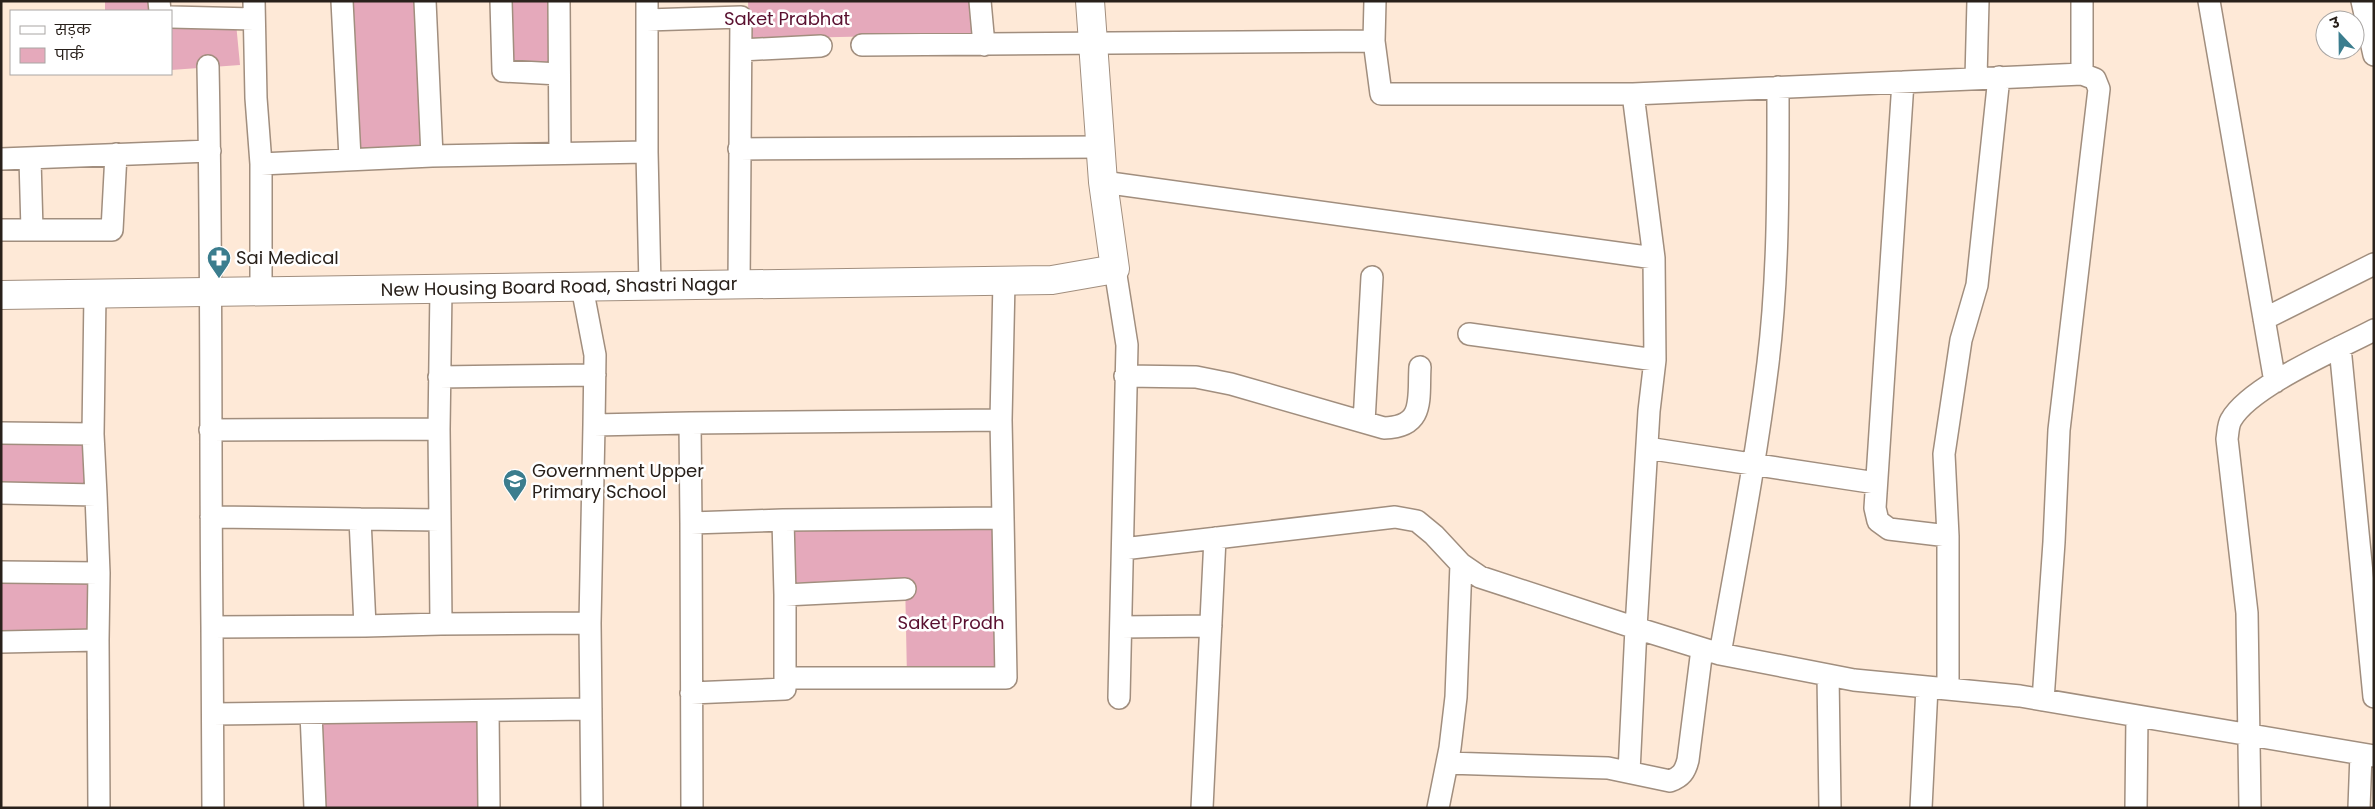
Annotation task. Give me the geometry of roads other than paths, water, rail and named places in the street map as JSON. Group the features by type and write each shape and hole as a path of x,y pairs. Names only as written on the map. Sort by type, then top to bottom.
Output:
{"street":[{"path":"342,1 350,158"},
{"path":"425,1 432,156"},
{"path":"502,1 503,71 560,74"},
{"path":"559,1 560,153"},
{"path":"980,1 984,45"},
{"path":"1090,1 1103,182 1127,345 1119,698"},
{"path":"1375,1 1374,41 1381,94 1633,94 2082,74 2095,79 2100,89 2059,430 2054,542 2043,700"},
{"path":"1976,78 1978,1"},
{"path":"2082,1 2082,74"},
{"path":"2209,1 2275,382"},
{"path":"2362,1 2374,55"},
{"path":"650,286 647,152 647,11 740,9 739,285"},
{"path":"172,17 254,10 256,98 261,164 261,291"},
{"path":"862,46 1374,41"},
{"path":"741,50 821,46"},
{"path":"208,66 212,292 210,430 213,808"},
{"path":"1948,689 1948,536 1944,454 1961,340 1978,285 1999,77"},
{"path":"1903,82 1875,508 1878,521 1889,529 1948,536"},
{"path":"1447,763 1608,768 1670,781 1679,778 1685,770 1753,462 1768,362 1778,231 1778,87"},
{"path":"1629,772 1647,448 1655,360 1654,258 1633,94"},
{"path":"739,149 1101,147"},
{"path":"1,159 210,151"},
{"path":"261,164 350,158 647,152"},
{"path":"1,230 112,230 116,154"},
{"path":"30,159 32,230"},
{"path":"1103,182 1654,258"},
{"path":"2264,319 2374,264"},
{"name":"New Housing Board Road, Shastri Nagar","path":"1,295 1052,280 1115,269"},
{"path":"1364,422 1372,276"},
{"path":"785,678 1006,678 1001,420 1004,280"},
{"path":"582,287 595,355 590,623 592,808"},
{"path":"441,289 438,429 441,624"},
{"path":"95,294 93,434 99,573 99,808"},
{"path":"2250,808 2248,613 2227,439 2230,421 2242,406 2275,382 2374,330"},
{"path":"1469,334 1655,360"},
{"path":"2340,347 2374,697"},
{"path":"1125,376 1196,377 1231,384 1384,428 1397,428 1412,420 1418,410 1420,366"},
{"path":"439,377 595,375"},
{"path":"594,425 1001,420"},
{"path":"690,423 692,808"},
{"path":"210,430 438,429"},
{"path":"1,433 93,434"},
{"path":"1647,448 1753,462 1876,483"},
{"path":"1,493 96,495"},
{"path":"1123,549 1395,517 1417,521 1434,535 1460,564 1480,576 1711,652 1854,680 2043,700 2367,755 2359,808"},
{"path":"211,518 440,520"},
{"path":"691,523 782,520 1003,518"},
{"path":"360,519 365,626"},
{"path":"691,693 785,689 785,595 782,520"},
{"path":"1202,808 1215,538"},
{"path":"1438,808 1447,763 1456,697 1460,564"},
{"path":"1,572 99,573"},
{"path":"785,595 905,589"},
{"path":"212,627 590,623"},
{"path":"1121,627 1211,626"},
{"path":"1,642 98,640"},
{"path":"1828,675 1830,808"},
{"path":"1921,808 1927,687"},
{"path":"213,714 591,709"},
{"path":"488,711 489,808"},
{"path":"311,713 315,808"},
{"path":"2136,808 2137,716"}],"place":[{"name":"Sai Medical","path":"219,279"},
{"name":"Government Upper Primary School","path":"515,502"}],"park label":[{"name":"Saket Prabhat","path":"787,19"},
{"name":"Saket Prodh","path":"951,623"}]}
